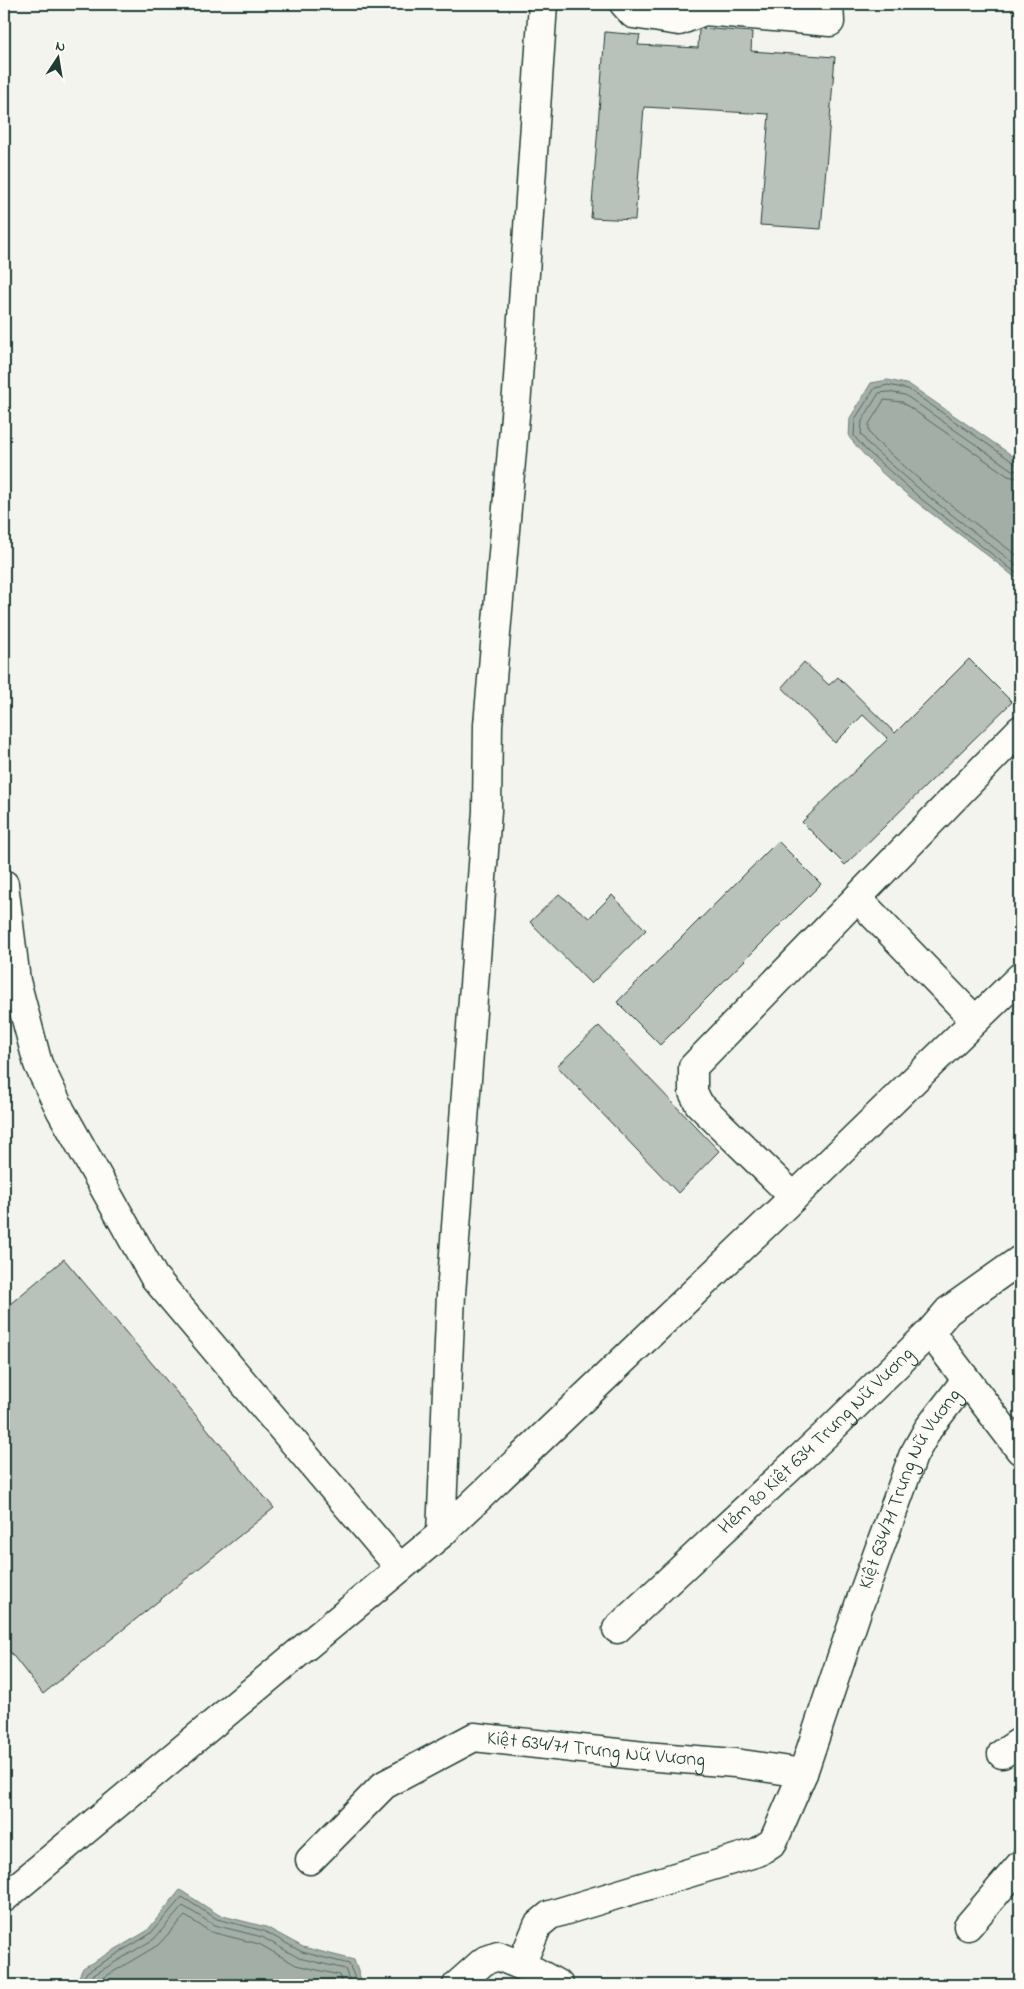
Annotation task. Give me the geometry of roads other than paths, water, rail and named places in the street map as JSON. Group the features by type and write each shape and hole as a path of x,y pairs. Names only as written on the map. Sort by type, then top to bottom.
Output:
{"street":[{"path":"441,1534 450,1294 487,811 488,725 517,393 543,4"},
{"path":"624,4 633,14 679,20 704,7 744,9 830,22 829,4"},
{"path":"794,1197 699,1104 693,1092 693,1067 1020,730"},
{"path":"4,884 16,981 38,1064 61,1111 154,1277 400,1568"},
{"path":"858,899 975,1020"},
{"path":"4,1898 441,1534 794,1197 1020,977"},
{"name":"Hẻm 80 Kiệt 634 Trưng Nữ Vương","path":"617,1629 825,1435 930,1332 948,1311 1020,1260"},
{"path":"930,1332 1020,1450"},
{"name":"Kiệt 634/71 Trưng Nữ Vương","path":"521,1965 538,1925 550,1915 758,1852 773,1842 803,1773 859,1605 913,1456 928,1429 966,1380"},
{"name":"Kiệt 634/71 Trưng Nữ Vương","path":"310,1860 384,1785 474,1737 644,1756 735,1762 803,1773"},
{"path":"968,1926 1020,1865"},
{"path":"457,1985 484,1960 498,1956 521,1965 559,1985"}],"water":[{"path":"888,380 910,385 1020,461 1020,582 909,496 867,458 849,437 850,418 871,383"},
{"path":"180,1890 219,1915 266,1927 303,1947 354,1960 363,1985 75,1985 83,1968 147,1931"}]}
